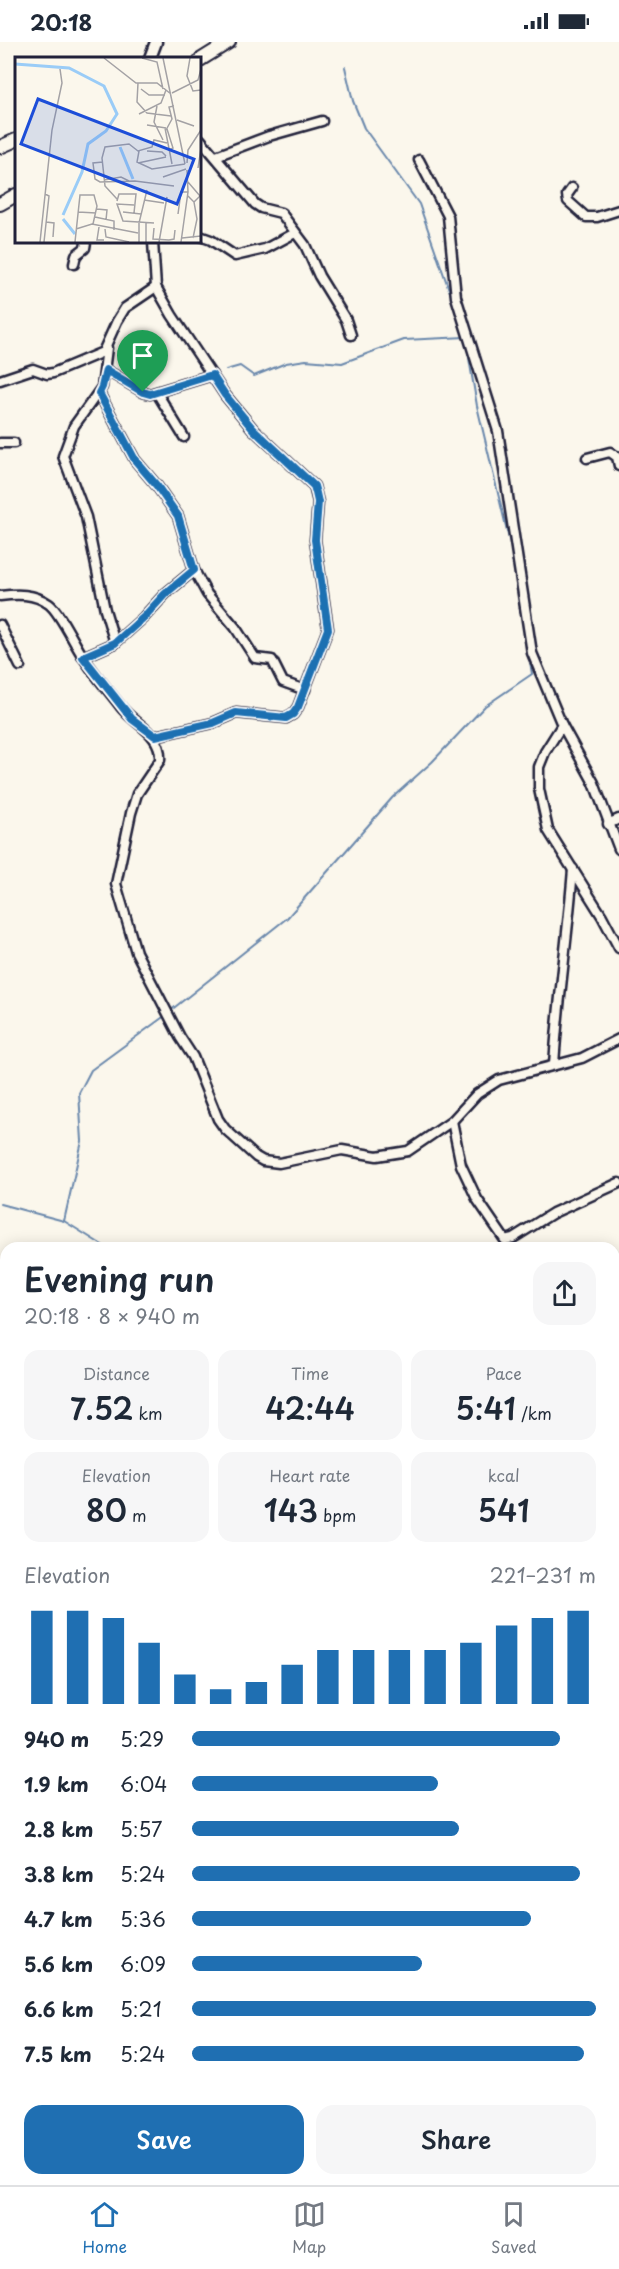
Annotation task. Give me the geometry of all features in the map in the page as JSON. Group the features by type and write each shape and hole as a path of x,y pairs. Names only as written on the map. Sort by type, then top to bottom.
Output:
{"main road":[{"path":"201,59 229,42"},
{"path":"0,147 15,140"},
{"path":"0,204 15,196"}],"street":[{"path":"150,57 156,42"},
{"path":"216,156 269,136 322,121"},
{"path":"201,140 255,204 261,208 281,213 296,232 306,245 319,276 346,320 351,335"},
{"path":"419,160 448,216 456,297 498,431 532,652 562,725 594,783 619,849"},
{"path":"572,188 567,195 568,201 586,217 593,218 619,210"},
{"path":"201,236 211,240 235,256 259,251 296,232"},
{"path":"74,264 76,255 86,248 86,243"},
{"path":"153,243 156,287 172,315 225,395 253,429 314,486 318,502 315,540 328,629 306,690 293,714 286,718 236,713 213,723 155,736"},
{"path":"115,643 105,610 86,517 63,460 74,426 102,387 106,370 107,348 117,321 125,308 156,287"},
{"path":"0,379 33,369 53,374 99,354 107,348"},
{"path":"106,370 143,392 157,393 212,375"},
{"path":"99,393 135,460 178,516 194,570 210,598 235,627 255,658 272,660 283,682 306,690"},
{"path":"157,393 184,437"},
{"path":"0,443 14,443"},
{"path":"587,458 610,452 617,457 619,466"},
{"path":"83,657 115,643 165,594 194,570"},
{"path":"0,596 27,594 50,605 83,657 132,719 155,736 160,760 137,794 116,884 136,952 193,1057 218,1119 225,1129 256,1157 263,1161 279,1163 342,1150 377,1156 414,1149 452,1121 477,1094 499,1080 590,1055 619,1039"},
{"path":"0,625 20,666"},
{"path":"562,725 539,767 539,789 548,830 619,948"},
{"path":"608,824 619,819"},
{"path":"554,1065 557,1013 563,955 568,935 573,869"},
{"path":"452,1121 461,1165 477,1199 505,1240 619,1183"}],"waterway":[{"path":"345,67 353,101 364,128 419,204 452,298"},
{"path":"226,370 240,366 254,376 286,363 306,360 342,363 404,340 466,337"},
{"path":"467,346 477,406 514,560"},
{"path":"170,1011 287,918 393,797 432,762 485,706 532,674 529,655"},
{"path":"64,1221 82,1141 79,1093 91,1070 166,1015"},
{"path":"0,1204 64,1221 97,1242"}],"route":[{"path":"106,370 143,392 157,393 212,375 253,429 314,486 318,502 315,540 328,629 306,690 290,717 280,719 236,713 213,723 155,736 132,719 83,657 115,643 165,594 194,570 178,516 135,460 99,393 106,370"}]}
